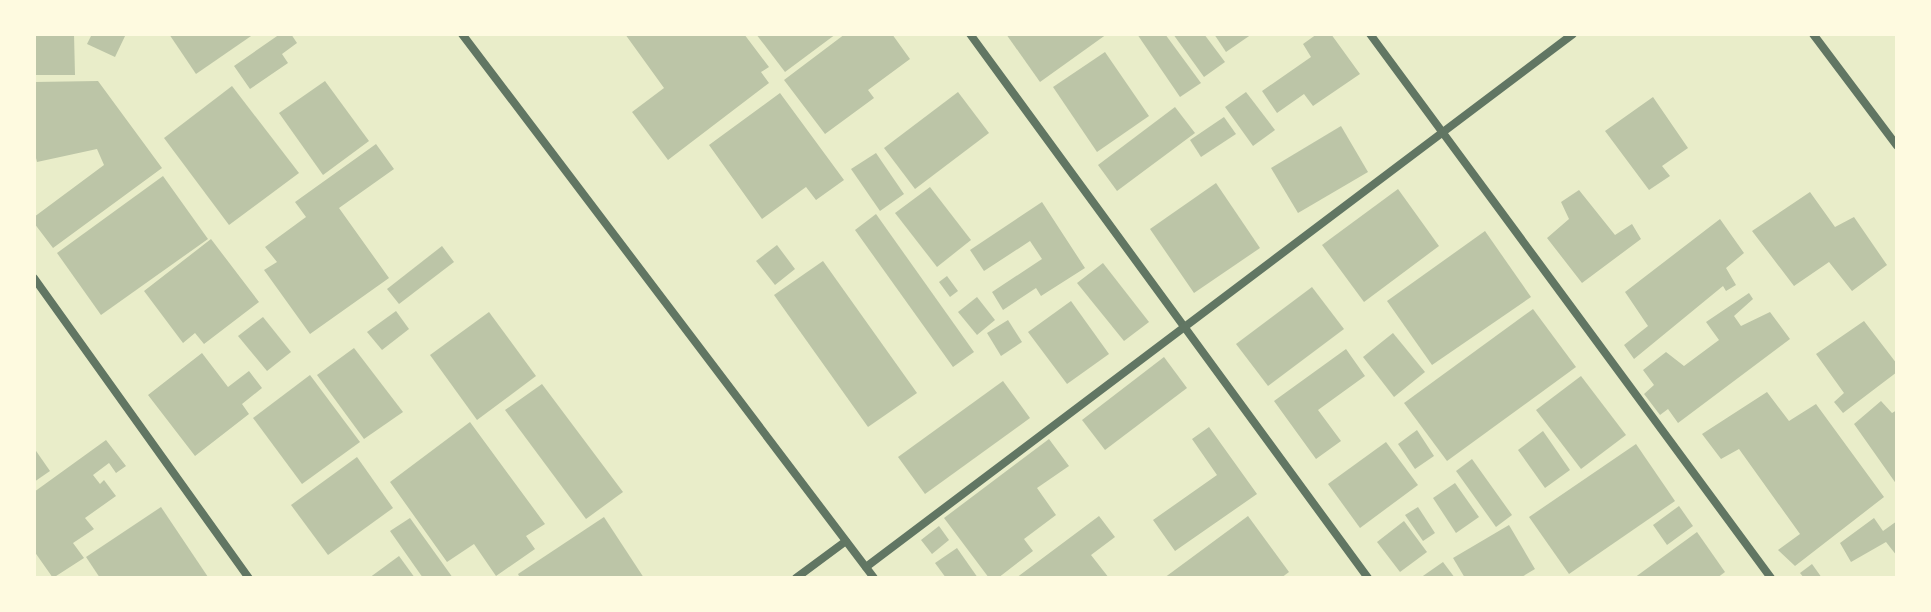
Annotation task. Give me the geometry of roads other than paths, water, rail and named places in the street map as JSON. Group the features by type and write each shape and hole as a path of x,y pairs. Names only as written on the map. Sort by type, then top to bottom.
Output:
{"street":[{"path":"462,34 874,578"},
{"path":"970,34 1368,578"},
{"path":"1370,34 1771,578"},
{"path":"866,567 1573,34"},
{"path":"1813,34 1897,146"},
{"path":"34,278 249,578"},
{"path":"796,578 846,541"}]}
